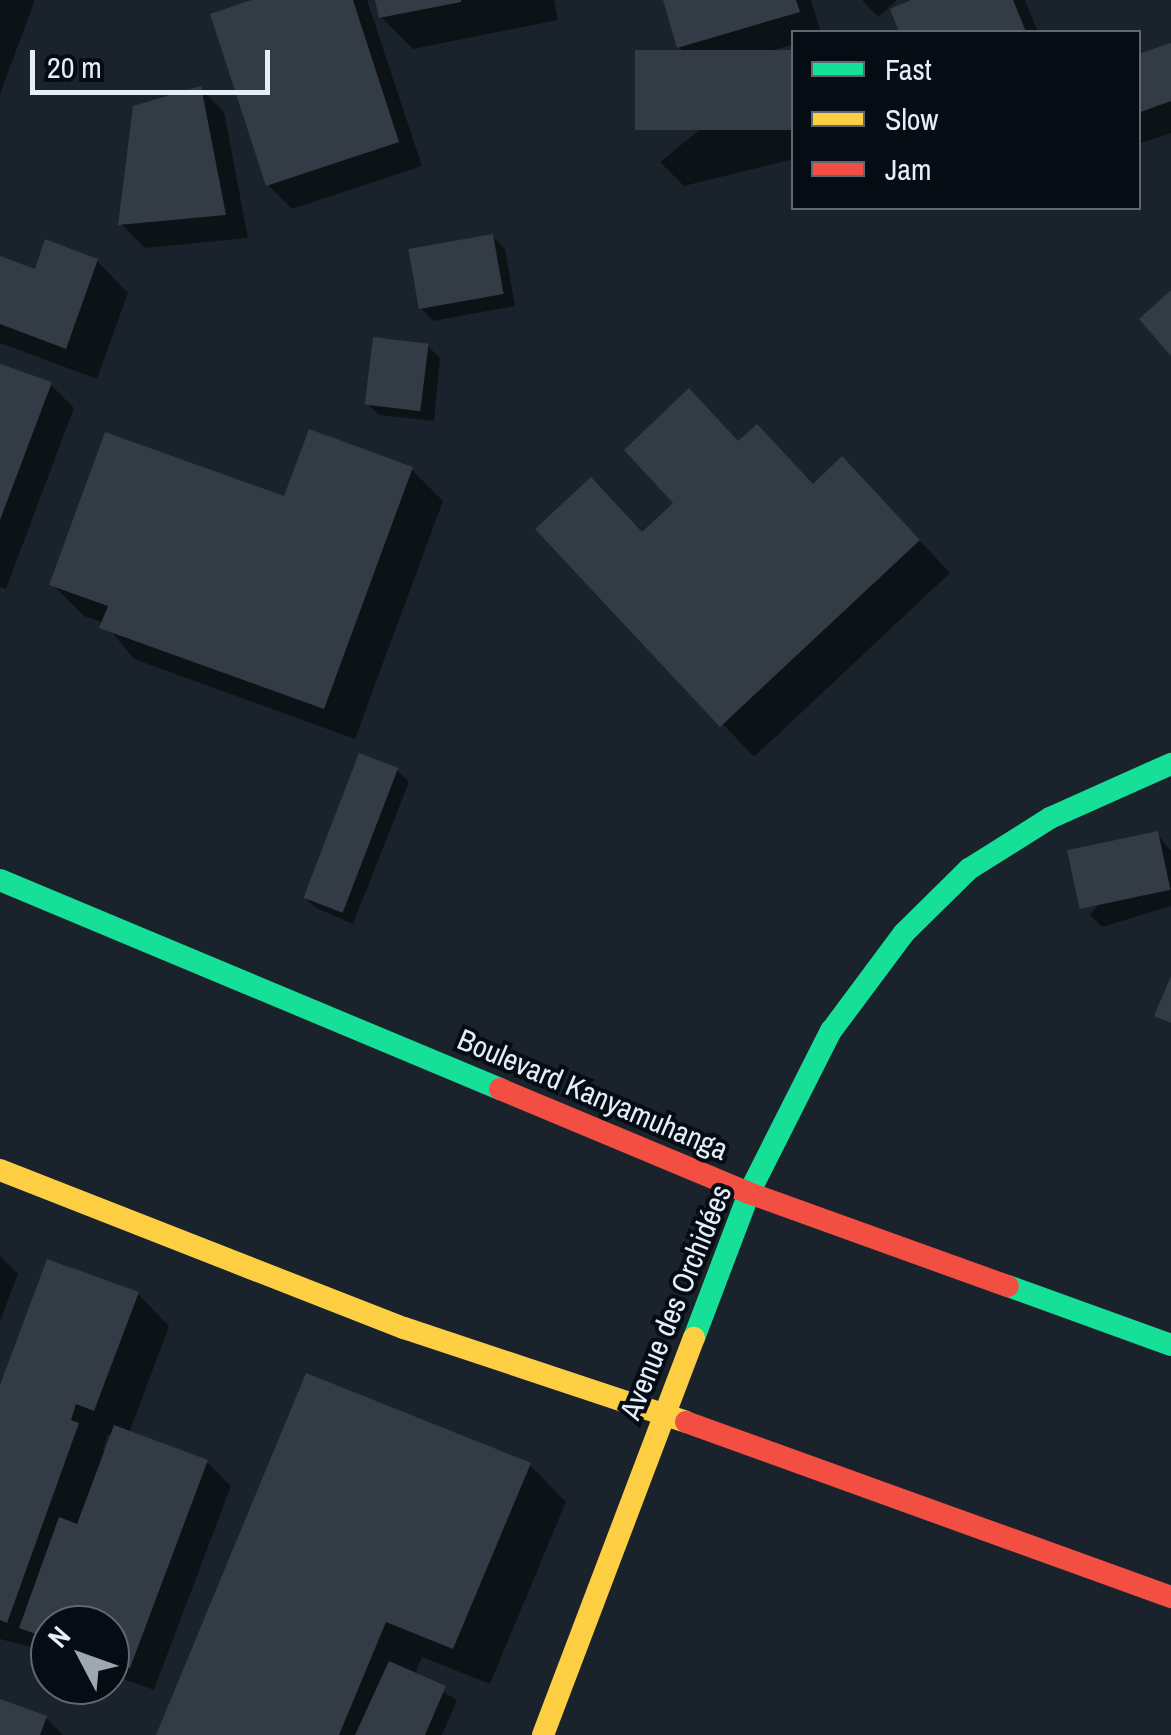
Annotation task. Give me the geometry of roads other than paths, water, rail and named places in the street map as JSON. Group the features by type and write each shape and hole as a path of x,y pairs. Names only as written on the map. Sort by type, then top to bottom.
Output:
{"main road":[{"name":"Avenue des Orchidées","path":"543,1735 749,1192 831,1032 904,933 968,869 1050,818 1171,764"},
{"name":"Boulevard Kanyamuhanga","path":"0,880 749,1192 1171,1345"},
{"path":"0,1170 404,1328 662,1413 1171,1597"}]}
